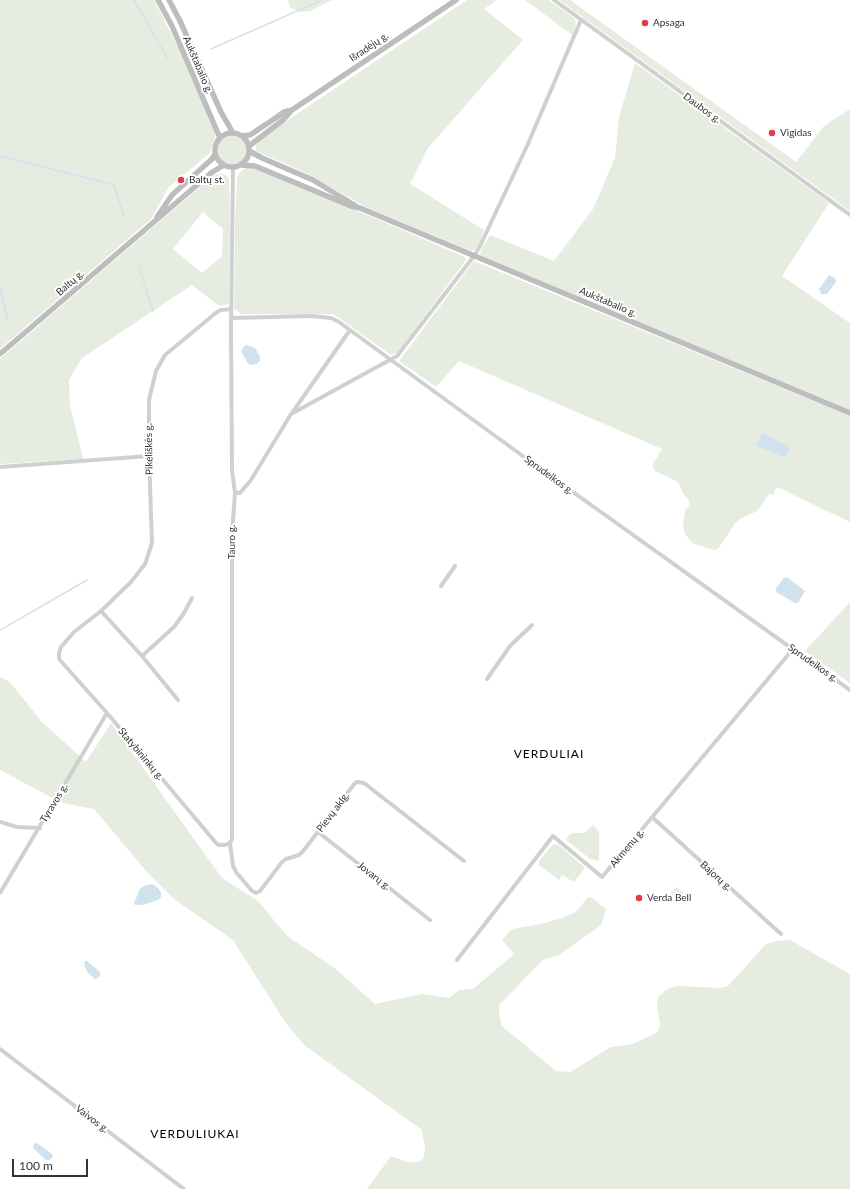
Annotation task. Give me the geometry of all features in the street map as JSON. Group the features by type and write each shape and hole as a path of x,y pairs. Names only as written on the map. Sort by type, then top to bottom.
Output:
{"main road":[{"name":"Aukštabalio g.","path":"158,0 172,26 220,138"},
{"name":"Aukštabalio g.","path":"169,0 180,21 220,112 233,133"},
{"name":"Išradėjų g.","path":"249,148 283,120 292,110 456,0"},
{"name":"Išradėjų g.","path":"242,136 250,135 284,112 292,110"},
{"path":"233,133 242,136 249,148 246,161 242,165 233,168 220,162 215,154 215,148 220,138 233,133"},
{"name":"Aukštabalio g.","path":"249,148 262,158 313,180 360,208 850,413"},
{"name":"Baltų g.","path":"152,224 172,195 212,159 215,154"},
{"name":"Baltų g.","path":"0,354 211,173 224,165"},
{"name":"Aukštabalio g.","path":"242,165 255,166 351,206 360,208"}],"street":[{"name":"Daubos g.","path":"554,0 850,215"},
{"path":"291,414 397,356 474,256 527,146 581,20"},
{"name":"Tauro g.","path":"230,843 232,839 232,534 235,493 232,470 231,318 233,168"},
{"name":"Pikeliškės g.","path":"59,659 61,647 74,632 101,611 131,582 145,564 152,543 149,400 156,371 165,355 217,312 231,309"},
{"name":"Sprudeikos g.","path":"231,318 311,316 331,318 350,330 531,462 850,690"},
{"path":"235,493 240,493 251,480 291,414 350,330"},
{"path":"0,467 149,456"},
{"path":"441,586 455,566"},
{"path":"142,656 174,627 192,598"},
{"path":"101,611 142,656 178,700"},
{"path":"487,679 510,646 532,625"},
{"name":"Akmenų g.","path":"456,960 553,836 602,877 793,649"},
{"name":"Statybininkų g.","path":"59,659 107,713 216,843 225,845 230,843"},
{"name":"Tyravos g.","path":"0,893 107,713"},
{"name":"Pievų aklg.","path":"230,843 233,866 236,872 252,891 256,893 260,891 282,862 286,859 299,855 355,783 358,782 364,783 464,861"},
{"name":"Bajorų g.","path":"652,817 781,934"},
{"path":"0,822 17,827 40,828"},
{"name":"Jovarų g.","path":"318,832 430,920"},
{"name":"Vaivos g.","path":"0,1049 184,1189"}],"shaded area":[{"path":"0,0 154,0 182,55 215,132 215,136 210,153 169,187 151,219 0,349"},
{"path":"288,0 332,0 310,11 301,12 292,9"},
{"path":"467,0 497,0 484,9 523,40 428,148 410,184 484,230 479,244 474,250 471,251 366,207 306,173 256,151 256,144 261,138"},
{"path":"525,0 549,0 575,19 576,24 572,35"},
{"path":"559,0 570,0 796,162 824,126 850,109 850,211"},
{"path":"635,63 829,203 782,276 850,323 850,410 480,254 490,235 554,261 593,209 615,158 619,117"},
{"path":"232,136 242,140 246,150 242,160 232,164 222,160 218,150 222,140"},
{"path":"246,168 259,170 465,257 466,260 397,353 391,355 333,314 241,314 234,309 237,179 239,173"},
{"path":"222,173 226,175 229,180 229,302 227,305 219,306 192,285 82,358 69,380 70,405 83,459 0,464 0,359 214,175","holes":["203,212 223,229 222,256 202,273 173,249"]},
{"path":"474,261 850,416 850,522 777,487 773,495 769,494 757,511 736,522 718,549 713,550 692,543 685,534 683,526 685,511 689,506 689,501 678,482 655,471 653,467 653,464 662,449 459,361 436,387 399,361"},
{"path":"850,602 850,683 805,651"},
{"path":"0,677 10,682 41,721 86,762 111,723 222,878 258,901 287,936 336,969 375,1004 422,994 449,998 459,990 473,989 514,954 502,940 512,929 541,924 562,918 576,912 588,897 592,898 606,909 601,925 559,955 543,960 499,1005 502,1026 556,1071 570,1072 611,1047 632,1044 658,1032 660,1024 657,1006 658,997 666,990 676,986 720,988 728,986 765,945 775,941 790,940 848,973 850,975 850,1189 367,1189 391,1156 407,1162 421,1161 424,1156 425,1149 422,1130 304,1045 285,1022 233,940 174,899 147,872 94,809 62,803 0,770"},
{"path":"593,825 599,831 599,861 590,859 565,839 572,833 584,833"},
{"path":"553,844 559,845 585,868 574,882 562,875 559,880 539,865 539,861"},
{"path":"676,887 684,893 677,902 669,896"}],"water":[{"path":"829,275 836,279 836,282 827,294 821,294 819,289"},
{"path":"247,345 255,348 260,357 260,361 257,364 250,365 241,351 244,346"},
{"path":"762,434 765,434 788,446 789,449 785,457 758,447 756,444"},
{"path":"787,577 805,591 798,603 795,603 776,592 776,588 784,578"},
{"path":"150,884 158,888 161,893 161,897 158,900 143,905 135,905 134,903 140,889"},
{"path":"85,961 100,972 100,976 98,978 95,979 88,973 84,965"},
{"path":"37,1143 52,1154 53,1156 50,1160 46,1160 33,1148 34,1144"}],"waterway":[{"path":"134,0 167,58"},
{"path":"211,49 322,0"},
{"path":"0,156 114,185 124,216"},
{"path":"139,266 153,311"},
{"path":"0,288 8,322"},
{"path":"0,630 87,580"}],"place":[{"name":"Apsaga","path":"645,23"},
{"name":"Vigidas","path":"772,133"},
{"name":"Baltų st.","path":"181,180"},
{"name":"Verda Bell","path":"639,898"}],"district":[{"name":"VERDULIAI","path":"549,754"},
{"name":"VERDULIUKAI","path":"195,1134"}]}
